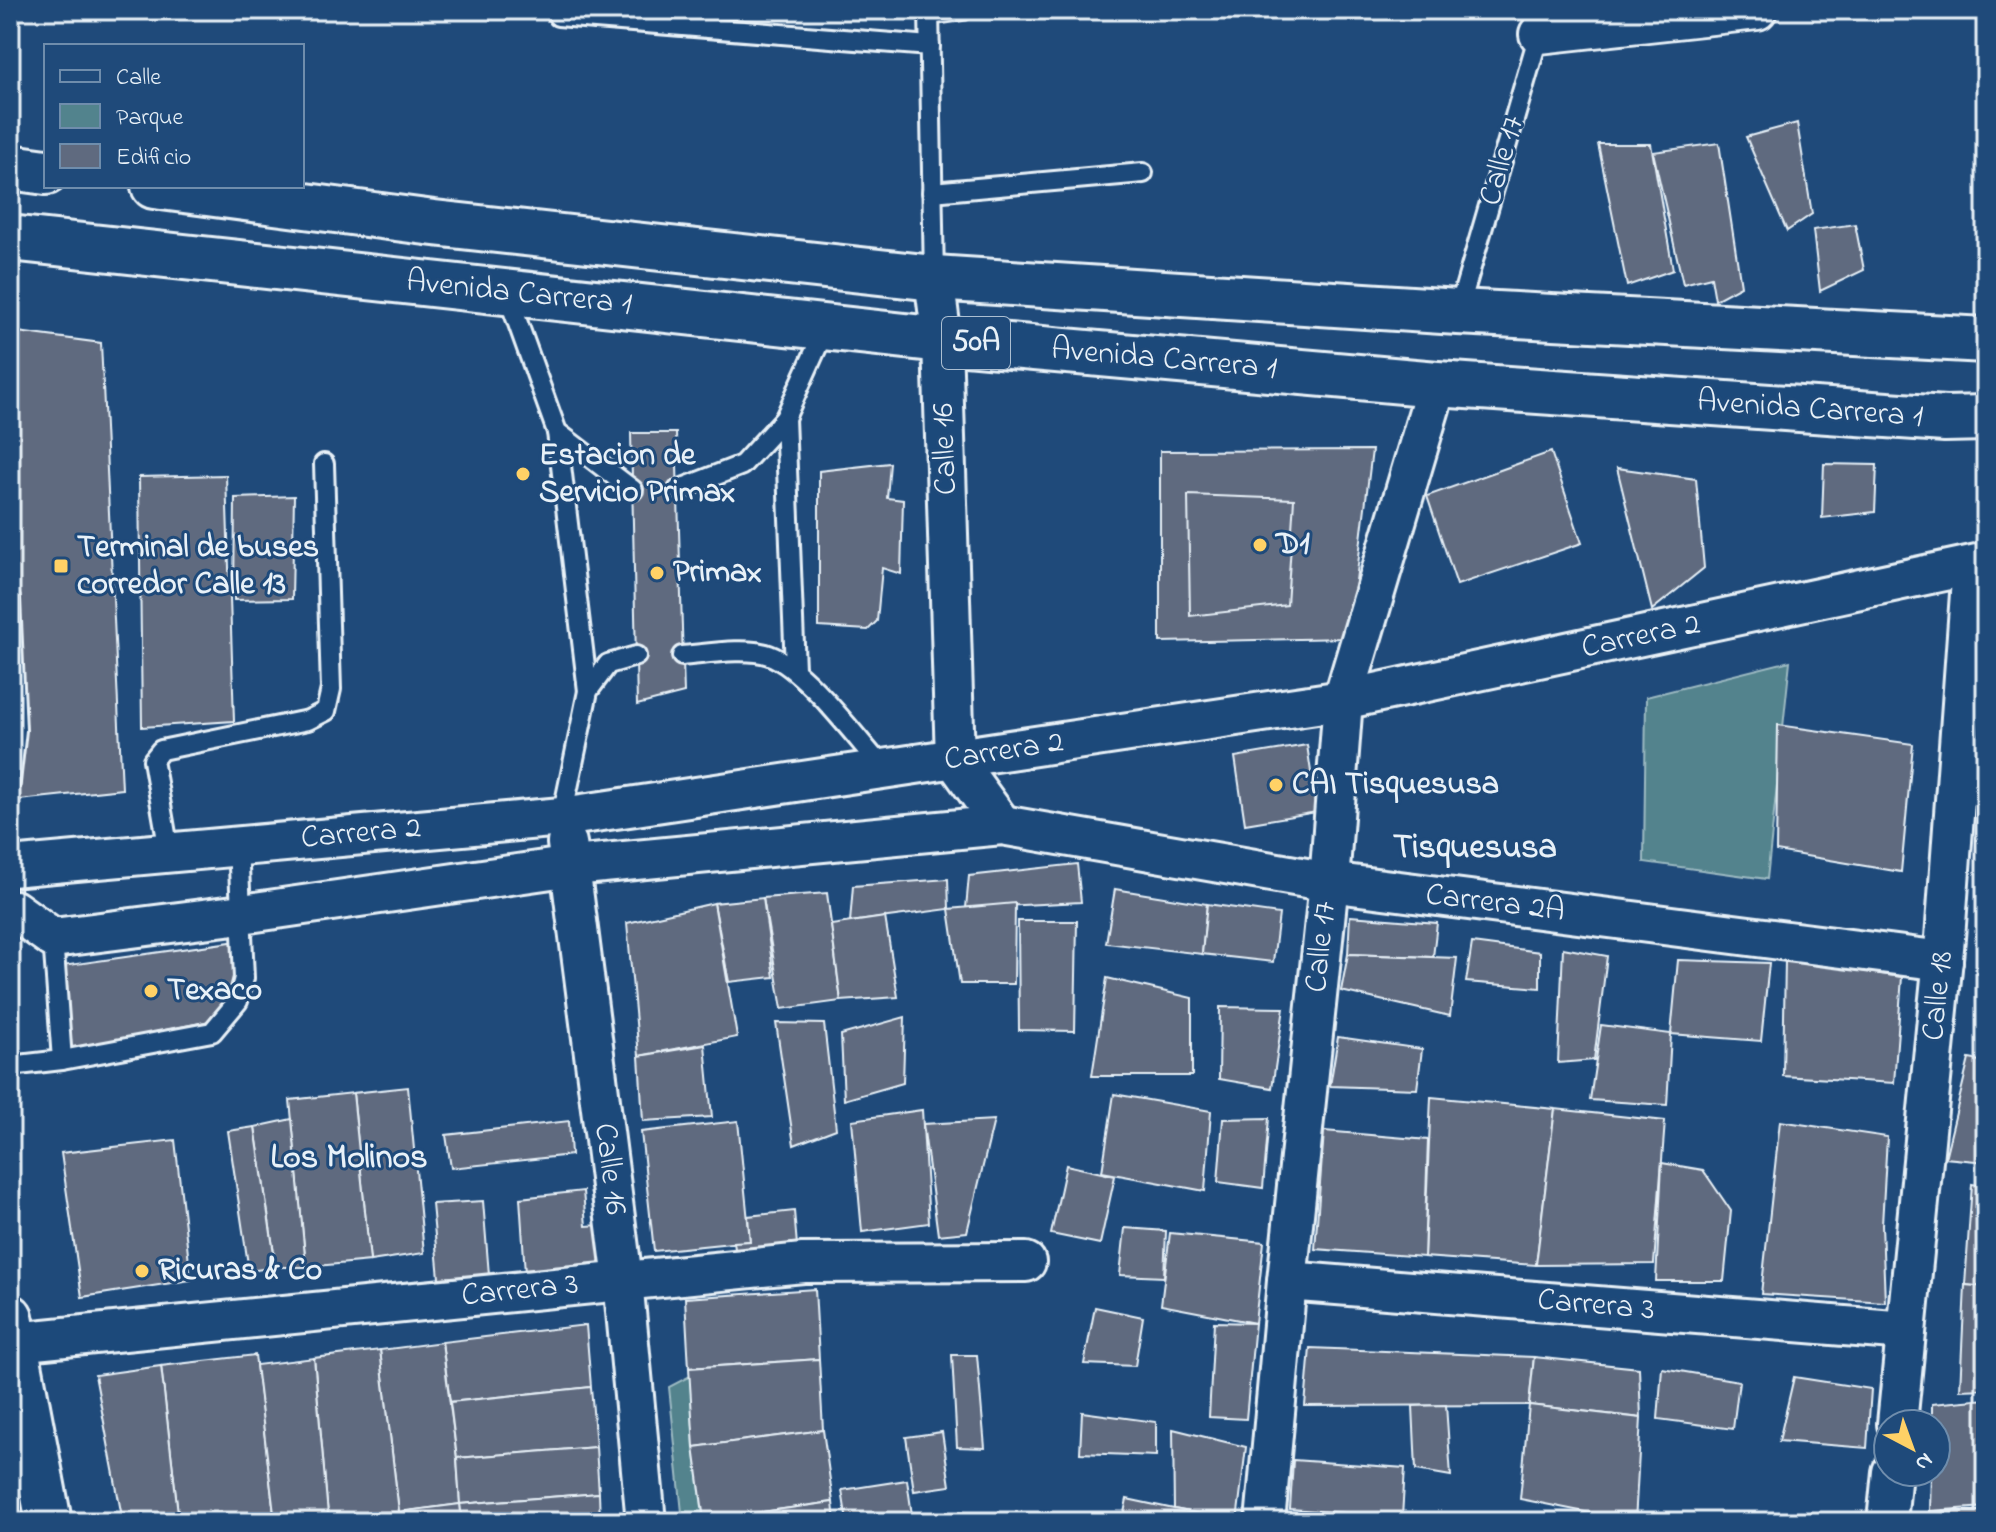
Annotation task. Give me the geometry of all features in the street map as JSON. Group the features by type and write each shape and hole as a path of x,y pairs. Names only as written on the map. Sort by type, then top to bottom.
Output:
{"main road":[{"path":"10,167 44,172"},
{"name":"Avenida Carrera 1","path":"169,188 434,223 934,278 1458,312 1986,340"},
{"name":"Avenida Carrera 1","path":"10,238 942,340 1437,384 1965,418"},
{"path":"1965,418 1986,438"},
{"path":"12,1330 49,1522"}],"street":[{"path":"1542,22 1757,10"},
{"name":"Calle 16","path":"934,278 942,340 955,760"},
{"name":"Calle 17","path":"1265,1522 1329,882 1343,700 1437,384"},
{"name":"Carrera 2","path":"10,867 562,817 955,760 1343,700 1979,564"},
{"name":"Calle 18","path":"1899,1408 1979,564"},
{"path":"955,760 1002,825"},
{"name":"Calle 16","path":"562,817 572,866 623,1280 646,1522"},
{"name":"Carrera 2","path":"53,938 572,866 1002,825"},
{"name":"Carrera 2A","path":"1002,825 1329,882 1943,961"},
{"path":"11,906 53,938"},
{"name":"Carrera 3","path":"12,1330 803,1263 1026,1262"},
{"name":"Carrera 3","path":"1287,1281 1906,1331"},
{"path":"1887,1522 1890,1488"}],"lane":[{"path":"929,12 963,10"},
{"name":"Calle 16","path":"929,12 934,278"},
{"path":"558,16 930,46"},
{"name":"Calle 17","path":"1458,312 1542,22"},
{"path":"932,192 1143,173"},
{"path":"507,293 557,432 588,691 562,817"},
{"path":"678,490 742,465 785,418 826,327"},
{"path":"785,418 795,669"},
{"path":"557,432 633,490"},
{"path":"169,851 153,760 161,750 308,720 326,711 331,689 324,464"},
{"path":"10,599 16,730 10,782"},
{"path":"682,656 747,652 767,654 795,669 885,770"},
{"path":"588,691 608,664 636,656"},
{"path":"10,1066 62,1060 212,1032 238,1001 244,978 238,845"},
{"path":"53,938 62,1060"}],"green space":[{"path":"1790,661 1767,879 1644,862 1646,697"},
{"path":"690,1376 694,1447 704,1522 683,1522 669,1387"}],"building":[{"path":"1797,123 1812,214 1787,231 1746,137"},
{"path":"1719,143 1741,286 1715,300 1711,277 1683,284 1653,152"},
{"path":"1598,144 1651,144 1673,270 1627,286"},
{"path":"1855,224 1864,270 1820,291 1813,230"},
{"name":"Terminal de buses corredor Calle 13","path":"10,331 101,343 122,789 10,801"},
{"name":"Primax","path":"631,433 676,433 684,693 637,705"},
{"name":"D1","path":"1372,450 1349,638 1160,642 1160,451"},
{"path":"1551,452 1582,543 1457,585 1427,496"},
{"path":"890,463 887,498 903,500 901,574 882,568 877,621 868,630 819,627 819,471"},
{"path":"1824,464 1877,465 1875,512 1822,518"},
{"path":"1617,468 1696,479 1704,568 1652,610"},
{"path":"226,475 234,721 142,727 139,477"},
{"path":"1188,495 1294,499 1287,605 1190,616"},
{"path":"294,496 292,599 234,600 235,498"},
{"path":"1778,725 1913,744 1901,872 1776,851"},
{"name":"CAI Tisquesusa","path":"1307,745 1317,812 1245,824 1235,757"},
{"path":"1077,864 1081,902 966,908 969,876"},
{"path":"948,879 949,909 850,922 853,886"},
{"path":"1115,889 1207,904 1202,954 1106,943"},
{"path":"827,893 841,1001 782,1009 763,898"},
{"path":"763,898 774,977 729,982 714,903"},
{"path":"714,903 737,1037 639,1056 627,923"},
{"path":"1015,903 1014,984 960,984 949,909"},
{"path":"1207,904 1279,914 1273,962 1202,954"},
{"path":"1350,916 1437,923 1433,957 1348,954"},
{"path":"885,917 898,997 841,1001 831,925"},
{"path":"1018,921 1077,921 1075,1031 1019,1030"},
{"name":"Texaco","path":"238,941 239,1015 68,1050 62,966"},
{"path":"1472,943 1540,952 1540,988 1466,982"},
{"path":"1563,948 1607,956 1594,1060 1558,1063"},
{"path":"1348,954 1457,958 1450,1016 1341,991"},
{"path":"1678,960 1769,963 1761,1041 1671,1034"},
{"path":"1785,960 1902,977 1894,1083 1783,1076"},
{"path":"1107,978 1192,998 1192,1076 1092,1076"},
{"path":"1220,1007 1284,1008 1272,1088 1219,1079"},
{"path":"905,1017 903,1083 844,1100 841,1035"},
{"path":"776,1023 824,1024 836,1129 794,1145"},
{"path":"1601,1025 1671,1034 1667,1105 1590,1100"},
{"path":"1338,1037 1422,1049 1417,1089 1330,1086"},
{"path":"705,1045 712,1117 643,1121 639,1056"},
{"path":"1969,1059 1986,1062 1986,1162 1945,1158"},
{"path":"408,1087 424,1253 370,1261 353,1093"},
{"path":"353,1093 370,1261 306,1267 290,1100"},
{"path":"1114,1094 1211,1111 1205,1191 1102,1172"},
{"path":"1431,1097 1555,1109 1536,1265 1424,1257"},
{"path":"1555,1109 1665,1121 1654,1264 1536,1265"},
{"path":"922,1110 929,1223 862,1232 852,1120"},
{"path":"1269,1118 1263,1188 1218,1182 1223,1119"},
{"path":"292,1119 306,1267 276,1267 255,1127"},
{"path":"994,1120 967,1232 938,1235 923,1124"},
{"path":"569,1121 571,1155 451,1168 446,1135"},
{"path":"738,1121 750,1241 654,1251 641,1132"},
{"path":"1780,1121 1887,1137 1882,1225 1885,1302 1761,1294"},
{"path":"255,1127 276,1267 249,1271 228,1131"},
{"path":"1324,1131 1428,1140 1424,1257 1315,1249"},
{"path":"175,1140 191,1280 82,1297 61,1153"},
{"path":"1662,1163 1703,1170 1731,1211 1724,1281 1656,1281"},
{"path":"1066,1165 1115,1176 1100,1244 1051,1234"},
{"path":"1972,1184 1986,1186 1986,1287 1965,1285"},
{"path":"583,1191 586,1226 600,1225 603,1268 525,1273 520,1198"},
{"path":"483,1201 489,1275 439,1278 432,1204"},
{"path":"794,1211 798,1257 737,1263 734,1242 750,1241 748,1216"},
{"path":"1125,1228 1166,1231 1164,1277 1120,1275"},
{"path":"1170,1233 1264,1242 1255,1323 1161,1305"},
{"path":"1965,1285 1986,1287 1986,1389 1960,1390"},
{"path":"815,1289 819,1359 689,1368 685,1298"},
{"path":"1095,1307 1143,1317 1135,1366 1084,1364"},
{"path":"1214,1322 1255,1323 1246,1419 1209,1417"},
{"path":"586,1325 591,1387 450,1402 442,1342"},
{"path":"442,1342 460,1504 399,1512 380,1350"},
{"path":"1310,1348 1534,1357 1529,1405 1305,1406"},
{"path":"380,1350 399,1512 328,1515 314,1358"},
{"path":"255,1355 275,1522 179,1522 161,1366"},
{"path":"952,1355 977,1355 985,1448 957,1447"},
{"path":"1534,1357 1639,1368 1641,1418 1529,1405"},
{"path":"314,1358 328,1515 275,1522 256,1365"},
{"path":"819,1359 823,1430 694,1447 689,1368"},
{"path":"161,1366 179,1522 123,1522 95,1375"},
{"path":"1662,1368 1739,1381 1733,1429 1658,1419"},
{"path":"1794,1377 1871,1389 1867,1448 1779,1441"},
{"path":"591,1387 596,1447 457,1458 450,1402"},
{"path":"1986,1399 1986,1507 1930,1511 1931,1488 1952,1488 1952,1408 1932,1408 1932,1404"},
{"path":"1446,1405 1451,1476 1416,1470 1413,1406"},
{"path":"1529,1405 1641,1418 1635,1522 1520,1499"},
{"path":"1082,1412 1156,1422 1156,1456 1080,1453"},
{"path":"1173,1429 1246,1447 1237,1521 1174,1509"},
{"path":"823,1430 833,1502 704,1520 694,1447"},
{"path":"942,1432 950,1486 914,1491 906,1437"},
{"path":"596,1447 599,1493 460,1504 457,1458"},
{"path":"1293,1460 1405,1468 1402,1517 1290,1509"},
{"path":"907,1480 913,1522 847,1522 842,1490"},
{"path":"599,1493 600,1522 462,1522 460,1504"},
{"path":"1127,1499 1174,1509 1237,1521 1122,1522"},
{"path":"833,1502 835,1522 704,1522 704,1520"},
{"path":"460,1504 462,1522 401,1522 399,1512"},
{"path":"1930,1511 1986,1511 1986,1522 1930,1522"},
{"path":"399,1512 401,1522 329,1522 328,1515"},
{"path":"328,1515 329,1522 275,1522"},
{"path":"976,1517 1039,1521 1039,1522 976,1522"}],"place":[{"name":"Estacion de Servicio Primax","path":"523,474"},
{"name":"D1","path":"1260,545"},
{"name":"Terminal de buses corredor Calle 13","path":"61,566"},
{"name":"Primax","path":"657,573"},
{"name":"CAI Tisquesusa","path":"1276,785"},
{"name":"Texaco","path":"151,991"},
{"name":"Ricuras & Co","path":"142,1271"}],"district":[{"name":"Tisquesusa","path":"1475,849"},
{"name":"Los Molinos","path":"349,1159"}]}
